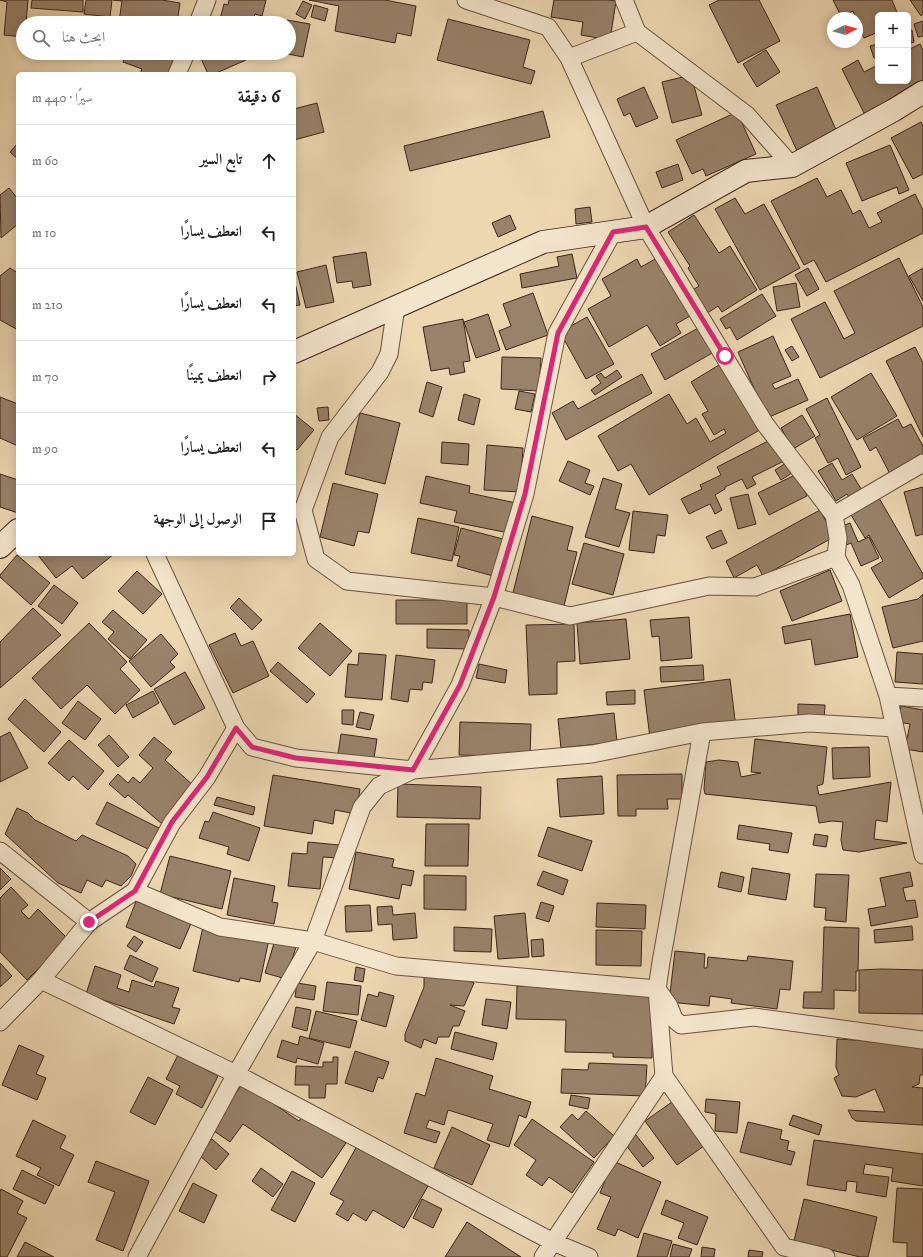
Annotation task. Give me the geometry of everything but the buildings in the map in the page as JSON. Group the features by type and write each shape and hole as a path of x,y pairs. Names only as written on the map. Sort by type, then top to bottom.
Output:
{"street":[{"path":"201,16 207,0"},
{"path":"466,0 548,27 569,58 646,227 766,424 834,515 838,538 836,557 851,585 888,696 923,855"},
{"path":"624,0 637,32 748,114 792,166"},
{"path":"569,58 637,32"},
{"path":"178,72 183,60"},
{"path":"296,351 543,242 646,227 746,171 792,166 894,110 923,92"},
{"path":"137,1257 236,1074 313,941 362,808 379,786 413,770 460,685 494,597 525,494 558,333 613,232"},
{"path":"396,307 389,354 380,372 330,437 303,510 316,559 347,581 494,597 570,616 709,586 755,587 836,557"},
{"path":"834,515 923,463"},
{"path":"0,547 16,532"},
{"path":"156,556 236,728 252,747 296,758 413,770 592,754 702,732 809,723 894,728"},
{"path":"888,696 923,698"},
{"path":"0,1022 41,980 89,922 135,891 172,822 207,777 236,728"},
{"path":"702,732 661,962 658,989 664,1076 784,1247 826,1257"},
{"path":"0,851 89,922"},
{"path":"135,891 220,927 313,941 396,966 658,989"},
{"path":"41,980 236,1074 553,1242 589,1257"},
{"path":"658,989 669,1006 674,1019 681,1025 754,1017 923,1040"},
{"path":"543,1257 664,1076"}],"route":[{"path":"89,922 135,891 172,822 207,777 236,728 252,747 296,758 413,770 460,685 494,597 525,494 558,333 613,232 646,227 725,356"}]}
